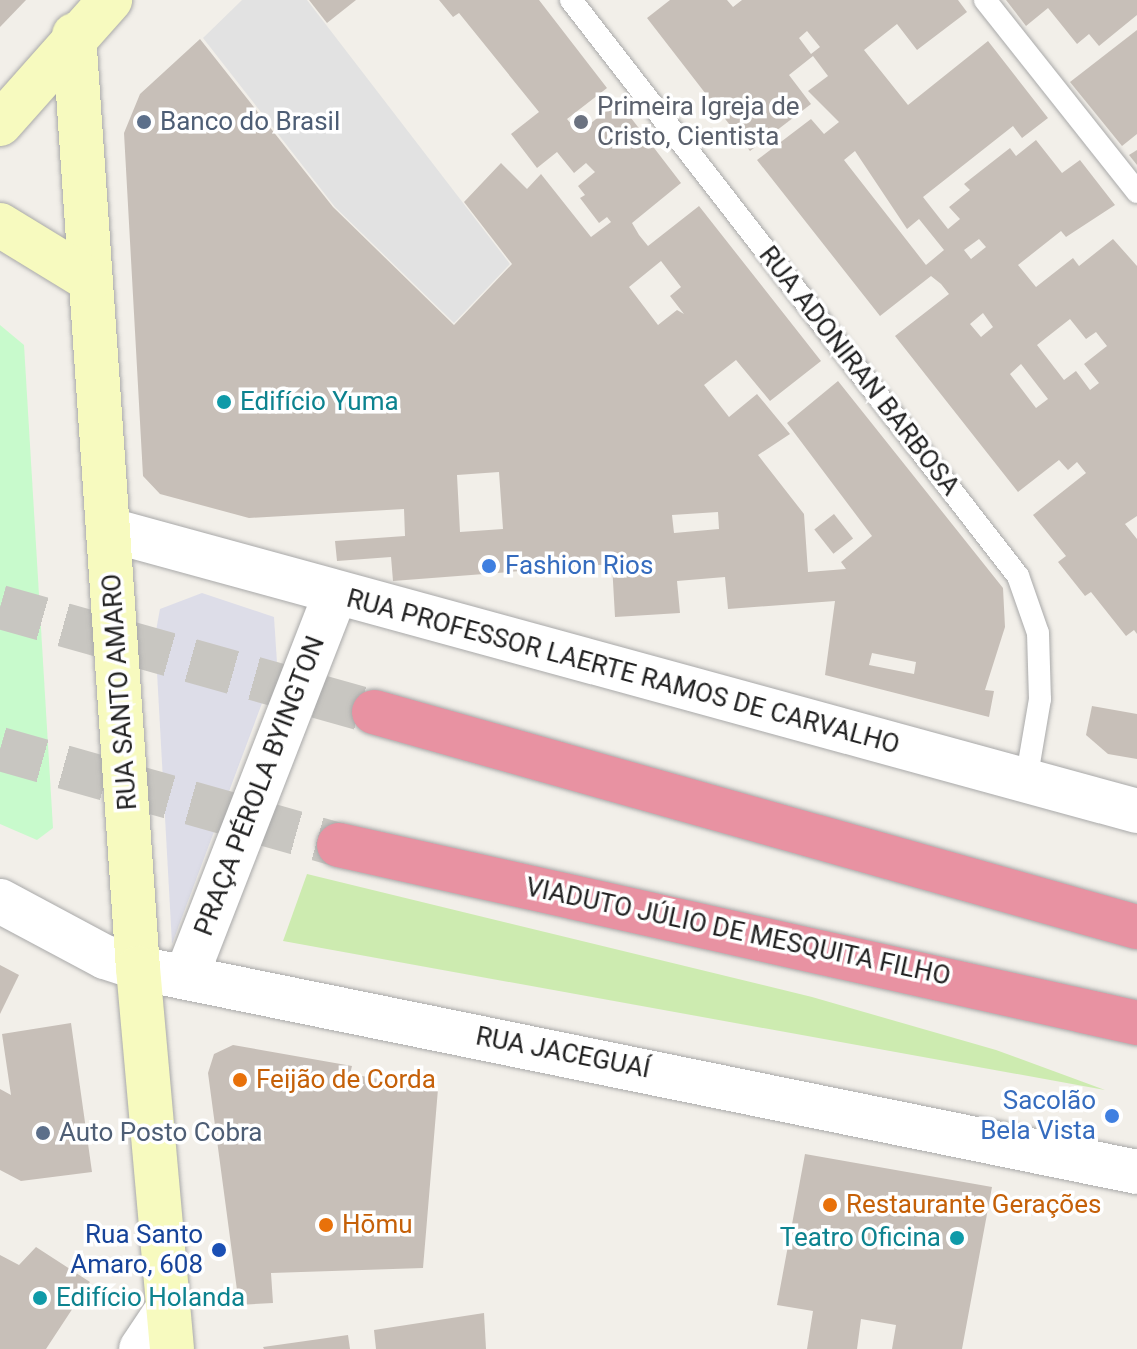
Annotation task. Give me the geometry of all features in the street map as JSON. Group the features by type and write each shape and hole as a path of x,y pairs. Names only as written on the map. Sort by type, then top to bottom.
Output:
{"highway":[{"path":"374,712 1137,927"},
{"name":"VIADUTO JÚLIO DE MESQUITA FILHO","path":"339,845 830,950 1137,1023"}],"street":[{"path":"0,124 74,35 110,0"},
{"name":"RUA SANTO AMARO","path":"74,35 138,968 170,1330"},
{"path":"0,225 90,280"},
{"name":"RUA PROFESSOR LAERTE RAMOS DE CARVALHO","path":"110,530 1137,811"},
{"name":"PRAÇA PÉROLA BYINGTON","path":"186,977 335,594"},
{"name":"RUA JACEGUAÍ","path":"0,901 105,957 138,968 1137,1172"},
{"path":"141,1349 170,1330"}],"lane":[{"name":"RUA ADONIRAN BARBOSA","path":"571,0 1018,576 1038,633 1040,699 1026,781"},
{"path":"985,0 1137,192"}],"green space":[{"path":"0,325 24,345 53,828 37,840 0,824"},
{"path":"307,874 812,997 996,1050 1105,1090 283,941"}],"shaded area":[{"path":"242,0 307,0 510,264 454,323 335,207 203,38"},
{"path":"202,593 274,617 277,663 172,944 155,636 160,609"}],"building":[{"path":"0,0 26,0 0,27"},
{"path":"309,0 356,0 327,23"},
{"path":"439,0 539,0 607,88 567,119 579,133 618,101 681,183 632,223 639,235 648,246 699,206 821,361 770,401 736,360 704,385 729,417 757,394 790,434 758,455 804,514 808,572 846,569 841,562 872,536 787,423 838,381 1003,588 1005,627 985,690 994,691 989,717 825,675 835,601 728,609 725,577 677,581 680,613 615,617 612,564 393,581 391,557 337,561 335,541 405,536 404,509 249,518 160,494 143,476 124,133 140,94 200,39 333,207 454,325 512,264 464,202 501,163 527,189 541,174 591,237 611,222 607,217 599,223 580,198 585,195 578,186 595,172 586,163 574,173 557,152 537,168 511,134 539,112 459,13 453,17","holes":["661,261 681,287 670,296 684,314 677,310 658,325 629,287","499,472 503,529 460,532 457,475","718,512 719,529 674,533 672,515","872,653 916,662 914,674 869,665"]},
{"path":"670,0 727,0 733,7 742,0 958,0 967,12 917,50 897,24 864,50 908,105 988,41 1048,118 1022,138 1013,126 923,197 948,229 960,219 949,207 970,190 964,184 1010,148 1016,156 1036,140 1062,173 1080,160 1115,205 1066,237 1061,231 1018,265 1036,287 1073,258 1079,266 1113,239 1137,266 1137,516 1125,524 1137,539 1137,634 1134,630 1126,636 1091,592 1085,596 1058,562 1066,556 1033,515 1086,473 1077,462 1068,470 1059,460 1018,492 895,336 949,294 941,284 931,276 880,316 757,160 811,119 824,134 839,122 808,91 828,76 813,56 789,75 811,104 750,151 647,18","holes":["807,31 820,47 811,54 799,38","855,151 907,229 919,219 944,250 926,265 844,160","979,239 986,247 971,259 964,250","983,313 993,327 981,337 970,324","1070,319 1086,339 1096,332 1107,346 1084,364 1099,383 1090,390 1076,371 1064,380 1037,345","1021,364 1048,399 1036,408 1010,374"]},
{"path":"1006,0 1137,0 1137,15 1099,46 1089,34 1077,44 1048,8 1026,26"},
{"path":"1137,30 1137,134 1122,146 1070,82"},
{"path":"1137,150 1137,165 1129,155"},
{"path":"834,514 853,538 833,554 814,529"},
{"path":"1092,706 1137,714 1137,759 1108,754 1086,735"},
{"path":"0,965 19,975 0,1014"},
{"name":"Auto Posto Cobra","path":"71,1023 92,1172 21,1181 0,1170 0,1089 11,1095 2,1034"},
{"path":"233,1045 352,1066 350,1074 438,1089 423,1268 271,1273 273,1303 239,1305 208,1073 214,1054"},
{"path":"805,1154 992,1187 962,1349 892,1349 896,1325 861,1319 857,1349 807,1349 813,1311 777,1305"},
{"name":"Edifício Holanda","path":"36,1247 90,1282 46,1349 0,1349 0,1255 19,1265"},
{"path":"484,1313 486,1349 376,1349 374,1330"},
{"path":"348,1335 350,1349 263,1347"}],"tunnel":[{"path":"0,607 374,712"},
{"path":"0,749 339,845"}],"place":[{"name":"Banco do Brasil","path":"144,122"},
{"name":"Primeira Igreja de Cristo, Cientista","path":"581,122"},
{"name":"Edifício Yuma","path":"224,402"},
{"name":"Fashion Rios","path":"489,566"},
{"name":"Feijão de Corda","path":"240,1080"},
{"name":"Sacolão Bela Vista","path":"1112,1116"},
{"name":"Auto Posto Cobra","path":"43,1133"},
{"name":"Restaurante Gerações","path":"830,1205"},
{"name":"Hōmu","path":"326,1225"},
{"name":"Teatro Oficina","path":"957,1238"},
{"name":"Rua Santo Amaro, 608","path":"219,1250"},
{"name":"Edifício Holanda","path":"40,1298"}]}
